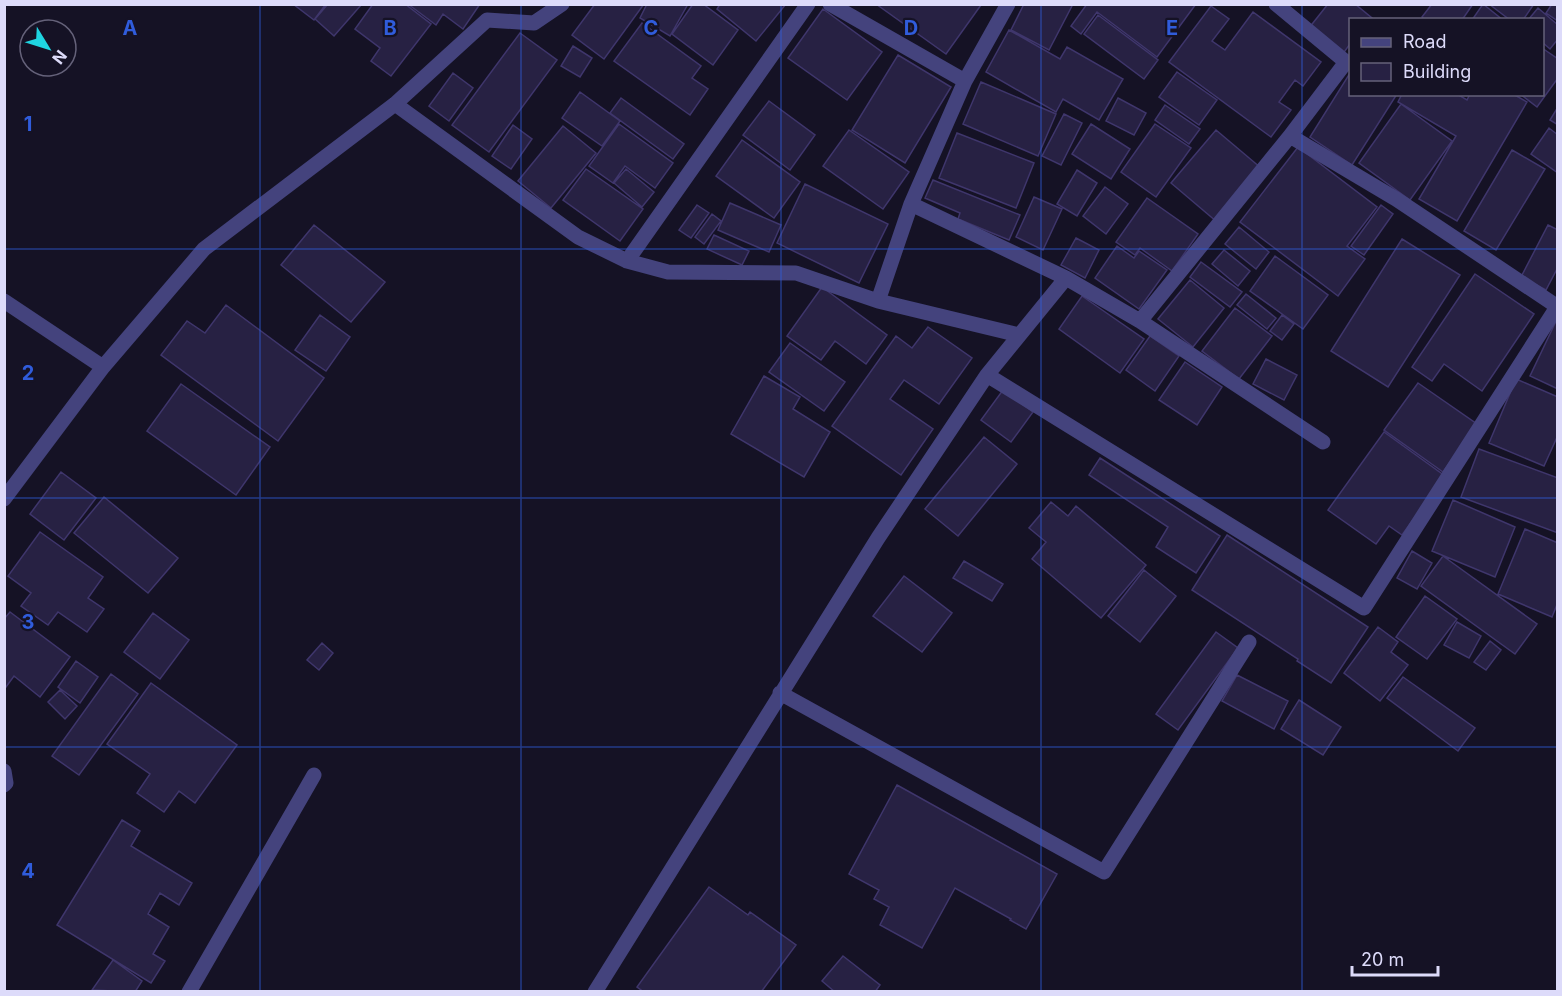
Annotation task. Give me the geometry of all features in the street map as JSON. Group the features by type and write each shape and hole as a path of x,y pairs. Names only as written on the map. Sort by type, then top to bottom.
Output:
{"street":[{"path":"4,499 103,367 204,249 395,104 487,20 534,23 562,4"},
{"path":"627,261 808,4"},
{"path":"830,4 965,81"},
{"path":"878,301 911,204 965,81 1008,4"},
{"path":"1140,321 1347,62 1276,4"},
{"path":"395,104 578,237 627,261 668,272 796,273 878,301 1019,335"},
{"path":"987,375 1364,608 1557,307 1396,199 1290,136"},
{"path":"911,204 1066,278 1140,321 1323,442"},
{"path":"595,992 878,538 987,375 1066,278"},
{"path":"4,301 103,367"},
{"path":"780,693 1104,872 1249,642"},
{"path":"4,771 6,783 4,785"},
{"path":"189,992 314,775"}],"building":[{"path":"293,4 326,4 314,20"},
{"path":"328,4 362,4 334,36 315,19"},
{"path":"373,4 405,4 431,24 391,76 371,61 380,48 355,29"},
{"path":"408,4 480,4 463,29 443,14 436,25"},
{"path":"595,4 644,4 604,59 572,35"},
{"path":"647,4 688,4 670,36 640,18"},
{"path":"693,4 703,4 738,30 713,65 672,34"},
{"path":"720,4 786,4 756,41 717,9"},
{"path":"876,4 980,4 981,5 946,54"},
{"path":"1024,4 1073,4 1049,50 1011,30"},
{"path":"1087,4 1196,4 1157,57 1097,12 1081,34 1071,26"},
{"path":"1328,4 1355,4 1372,18 1349,18 1349,45 1342,55 1309,28"},
{"path":"1432,4 1473,4 1463,18 1422,17"},
{"path":"1483,4 1500,18 1473,18"},
{"path":"1489,4 1534,4 1524,18 1507,18"},
{"path":"1552,4 1558,4 1558,21 1546,13"},
{"path":"1211,6 1229,19 1212,41 1225,50 1253,12 1321,62 1303,86 1295,80 1279,102 1291,110 1271,137 1169,62"},
{"path":"1538,8 1558,25 1558,39 1550,49 1544,44 1544,18 1530,18"},
{"path":"823,9 882,52 847,100 788,58"},
{"path":"1098,15 1158,60 1144,79 1084,34"},
{"path":"642,23 701,66 692,78 708,89 690,115 614,61"},
{"path":"1009,30 1060,59 1067,47 1123,79 1099,120 1063,99 1056,112 986,72"},
{"path":"520,33 557,60 489,152 452,125"},
{"path":"573,46 592,58 580,77 561,66"},
{"path":"1544,49 1558,59 1558,78 1537,107 1523,96 1544,96"},
{"path":"898,55 951,87 905,163 852,130"},
{"path":"1177,72 1217,100 1199,125 1159,97"},
{"path":"453,73 473,88 449,121 429,106"},
{"path":"1349,75 1349,96 1396,96 1352,165 1310,137"},
{"path":"981,82 1056,114 1038,156 963,124"},
{"path":"580,92 620,121 602,146 562,118"},
{"path":"1401,96 1460,96 1467,100 1469,96 1516,96 1527,102 1457,221 1419,199 1456,136 1398,102"},
{"path":"621,98 684,144 673,159 610,113"},
{"path":"1118,98 1146,113 1134,135 1106,121"},
{"path":"769,101 815,135 790,170 743,135"},
{"path":"1401,104 1452,141 1410,200 1359,163"},
{"path":"1165,105 1200,129 1189,144 1155,120"},
{"path":"1558,107 1558,125 1550,120"},
{"path":"1064,114 1082,123 1061,165 1042,156"},
{"path":"619,124 673,163 655,188 625,166 613,183 589,166"},
{"path":"1091,124 1130,149 1111,179 1072,154"},
{"path":"1155,124 1191,148 1156,197 1121,172"},
{"path":"513,125 532,139 511,169 492,156"},
{"path":"563,126 596,153 551,208 518,181"},
{"path":"1549,128 1558,135 1558,173 1531,154"},
{"path":"849,130 909,172 883,209 823,166"},
{"path":"1216,130 1261,168 1217,222 1171,183"},
{"path":"957,133 1034,163 1016,208 939,178"},
{"path":"742,140 800,182 774,218 716,176"},
{"path":"1298,147 1377,207 1347,246 1365,259 1338,296 1240,222"},
{"path":"1512,150 1545,169 1496,250 1464,231"},
{"path":"586,169 643,209 620,241 563,200"},
{"path":"626,169 654,192 642,207 614,183"},
{"path":"1077,170 1097,183 1077,216 1057,204"},
{"path":"933,180 1020,215 1009,240 958,219 960,213 925,198"},
{"path":"805,184 888,224 859,283 777,243"},
{"path":"1105,187 1128,204 1106,234 1083,216"},
{"path":"1034,197 1062,209 1043,250 1016,237"},
{"path":"1147,198 1198,234 1172,271 1140,248 1135,255 1116,242"},
{"path":"730,203 781,225 769,252 718,230"},
{"path":"697,205 709,213 691,238 679,230"},
{"path":"1381,205 1393,214 1364,255 1351,246"},
{"path":"712,214 721,221 704,244 695,237"},
{"path":"314,225 385,282 351,322 281,265"},
{"path":"1548,225 1558,230 1558,267 1546,290 1521,277"},
{"path":"1239,227 1269,252 1256,269 1225,244"},
{"path":"714,235 749,251 742,265 707,249"},
{"path":"1076,238 1099,250 1085,278 1061,265"},
{"path":"1402,239 1460,275 1388,387 1331,351"},
{"path":"1117,246 1134,258 1139,251 1167,270 1139,309 1095,278"},
{"path":"1224,250 1250,271 1238,286 1212,264"},
{"path":"1275,256 1328,295 1303,329 1250,291"},
{"path":"1201,262 1242,292 1230,307 1190,277"},
{"path":"1475,274 1534,314 1482,391 1444,364 1432,381 1412,367"},
{"path":"1190,280 1224,308 1193,347 1158,319"},
{"path":"822,287 887,335 866,364 835,341 821,360 787,336"},
{"path":"1246,294 1276,318 1267,329 1237,305"},
{"path":"1082,296 1144,339 1120,373 1059,329"},
{"path":"226,305 324,378 278,441 161,355 187,321 205,333"},
{"path":"1235,308 1272,336 1239,379 1202,351"},
{"path":"320,315 350,337 326,371 295,350"},
{"path":"1282,315 1294,324 1282,340 1270,331"},
{"path":"1558,317 1558,389 1530,376"},
{"path":"928,327 972,358 939,404 904,380 890,399 933,429 901,475 832,426 896,336 912,348"},
{"path":"1150,336 1179,356 1155,391 1126,370"},
{"path":"790,343 845,382 824,411 769,372"},
{"path":"1266,359 1297,375 1284,400 1253,384"},
{"path":"1185,362 1222,387 1197,425 1159,400"},
{"path":"764,376 800,397 793,409 830,432 804,477 731,434"},
{"path":"1516,379 1558,397 1558,435 1544,466 1489,443"},
{"path":"1418,383 1477,424 1443,472 1384,430"},
{"path":"181,384 270,447 236,495 147,431"},
{"path":"1003,390 1033,412 1011,442 981,420"},
{"path":"1384,432 1445,476 1402,535 1389,526 1376,544 1328,510"},
{"path":"984,437 1017,464 958,536 925,509"},
{"path":"1479,449 1558,478 1558,533 1461,497"},
{"path":"1100,458 1220,536 1196,573 1156,547 1168,527 1089,475"},
{"path":"61,472 96,498 64,540 30,514"},
{"path":"104,497 178,558 148,593 74,533"},
{"path":"1453,500 1515,527 1495,577 1432,551"},
{"path":"1051,502 1068,516 1076,506 1146,565 1101,618 1032,559 1046,542 1029,528"},
{"path":"1525,529 1558,543 1558,602 1552,617 1498,594"},
{"path":"40,532 103,577 88,598 104,609 87,632 58,612 48,625 21,606 31,593 8,576"},
{"path":"1227,535 1368,627 1331,683 1192,590"},
{"path":"1412,551 1432,563 1417,589 1397,578"},
{"path":"1443,556 1537,624 1515,654 1421,586"},
{"path":"964,561 1003,584 992,601 953,578"},
{"path":"1144,570 1176,596 1140,642 1108,616"},
{"path":"904,576 952,613 922,652 873,616"},
{"path":"1425,596 1457,619 1427,659 1396,637"},
{"path":"10,612 70,657 40,697 14,676 6,687 4,686 4,619"},
{"path":"153,613 189,640 160,679 124,652"},
{"path":"1457,622 1481,636 1469,658 1444,645"},
{"path":"1378,627 1398,642 1391,652 1408,665 1380,701 1344,673"},
{"path":"1216,632 1238,648 1178,730 1156,714"},
{"path":"1490,641 1501,650 1486,670 1474,662"},
{"path":"322,643 333,653 319,670 307,660"},
{"path":"76,661 98,677 80,703 58,687"},
{"path":"111,674 138,694 79,775 52,756"},
{"path":"1237,675 1288,701 1274,729 1222,701"},
{"path":"1403,677 1475,728 1458,751 1387,698"},
{"path":"151,683 237,745 195,803 179,791 164,812 137,793 150,774 107,744"},
{"path":"60,690 77,706 65,719 48,702"},
{"path":"1299,700 1341,727 1323,755 1281,729"},
{"path":"897,785 1057,874 1026,929 955,888 922,948 880,925 889,907 874,899 879,890 849,874"},
{"path":"122,820 140,831 131,846 192,883 179,905 160,893 148,914 169,927 153,954 165,961 151,983 57,925"},
{"path":"709,887 748,915 750,912 796,945 761,992 644,992 637,987"},
{"path":"843,956 880,985 875,992 835,992 822,981"},
{"path":"113,960 142,981 135,992 92,990"}]}
